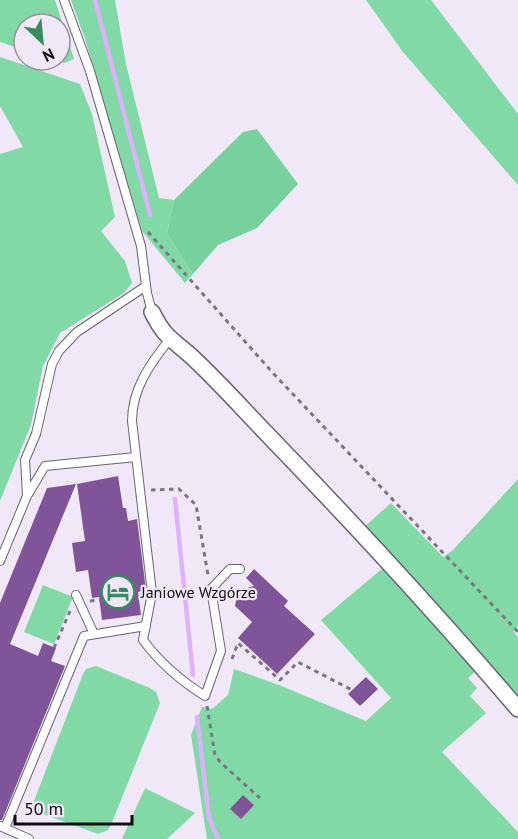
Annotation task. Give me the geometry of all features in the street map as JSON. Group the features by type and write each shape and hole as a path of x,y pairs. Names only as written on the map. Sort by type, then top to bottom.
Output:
{"street":[{"path":"152,312 169,340 189,354 276,443 426,604 518,709"}],"lane":[{"path":"64,0 90,71 141,246 152,312"},
{"path":"27,496 26,460 36,434 52,364 59,351 77,332 146,286"},
{"path":"169,340 145,374 132,404 152,593 143,640 184,683 205,696 220,651 211,590 230,569 240,569"},
{"path":"0,561 27,496 45,466 136,457"},
{"path":"76,595 94,634"},
{"path":"29,839 3,827 84,636 146,626"}],"path":[{"path":"134,222 152,234 187,278 272,372 518,632"},
{"path":"140,491 179,489 196,505 211,590"},
{"path":"231,663 238,643 280,680 298,662 352,690"},
{"path":"289,662 293,667"},
{"path":"205,696 215,755 260,798"}],"green space":[{"path":"0,0 55,0 59,12 12,12 12,46 0,42"},
{"path":"71,0 115,0 126,64 159,198 174,200 167,234 193,274 185,283 142,231 85,39"},
{"path":"366,0 431,0 518,114 518,185 403,52"},
{"path":"0,57 12,61 12,72 44,72 80,84 92,114 115,217 101,231 125,261 132,283 124,293 60,333 43,366 31,425 0,501 0,154 23,147 0,106"},
{"path":"257,129 298,184 257,228 218,245 193,274 167,234 174,200 243,132"},
{"path":"518,479 518,626 513,631 518,637 518,703 362,529 391,503 443,557 453,550"},
{"path":"383,568 476,671 468,678 477,688 470,696 486,713 442,752 518,832 518,839 207,839 191,735 202,707 212,709 228,695 234,669 366,721 391,698 321,620"},
{"path":"43,585 73,597 54,644 24,632"},
{"path":"96,666 150,688 156,692 160,703 111,825 108,830 98,834 38,812 34,801 83,674 86,669"},
{"path":"145,788 195,813 167,839 122,839"}],"building":[{"path":"118,476 123,508 126,508 128,521 137,519 146,590 138,592 141,615 102,620 99,597 92,598 88,570 76,572 72,543 85,541 77,484"},
{"path":"76,484 10,644 38,656 43,643 56,648 51,661 65,666 2,820 0,820 0,603 47,488"},
{"path":"254,569 288,601 284,606 315,634 277,674 238,638 252,622 235,606 238,591 254,586 246,578"},
{"path":"366,677 378,689 360,706 348,694"},
{"path":"243,795 254,805 241,819 230,809"}],"waterway":[{"path":"95,0 150,215"},
{"path":"175,499 193,675"},
{"path":"197,717 209,818 218,839"}],"place":[{"name":"Janiowe Wzgórze","path":"118,592"}]}
